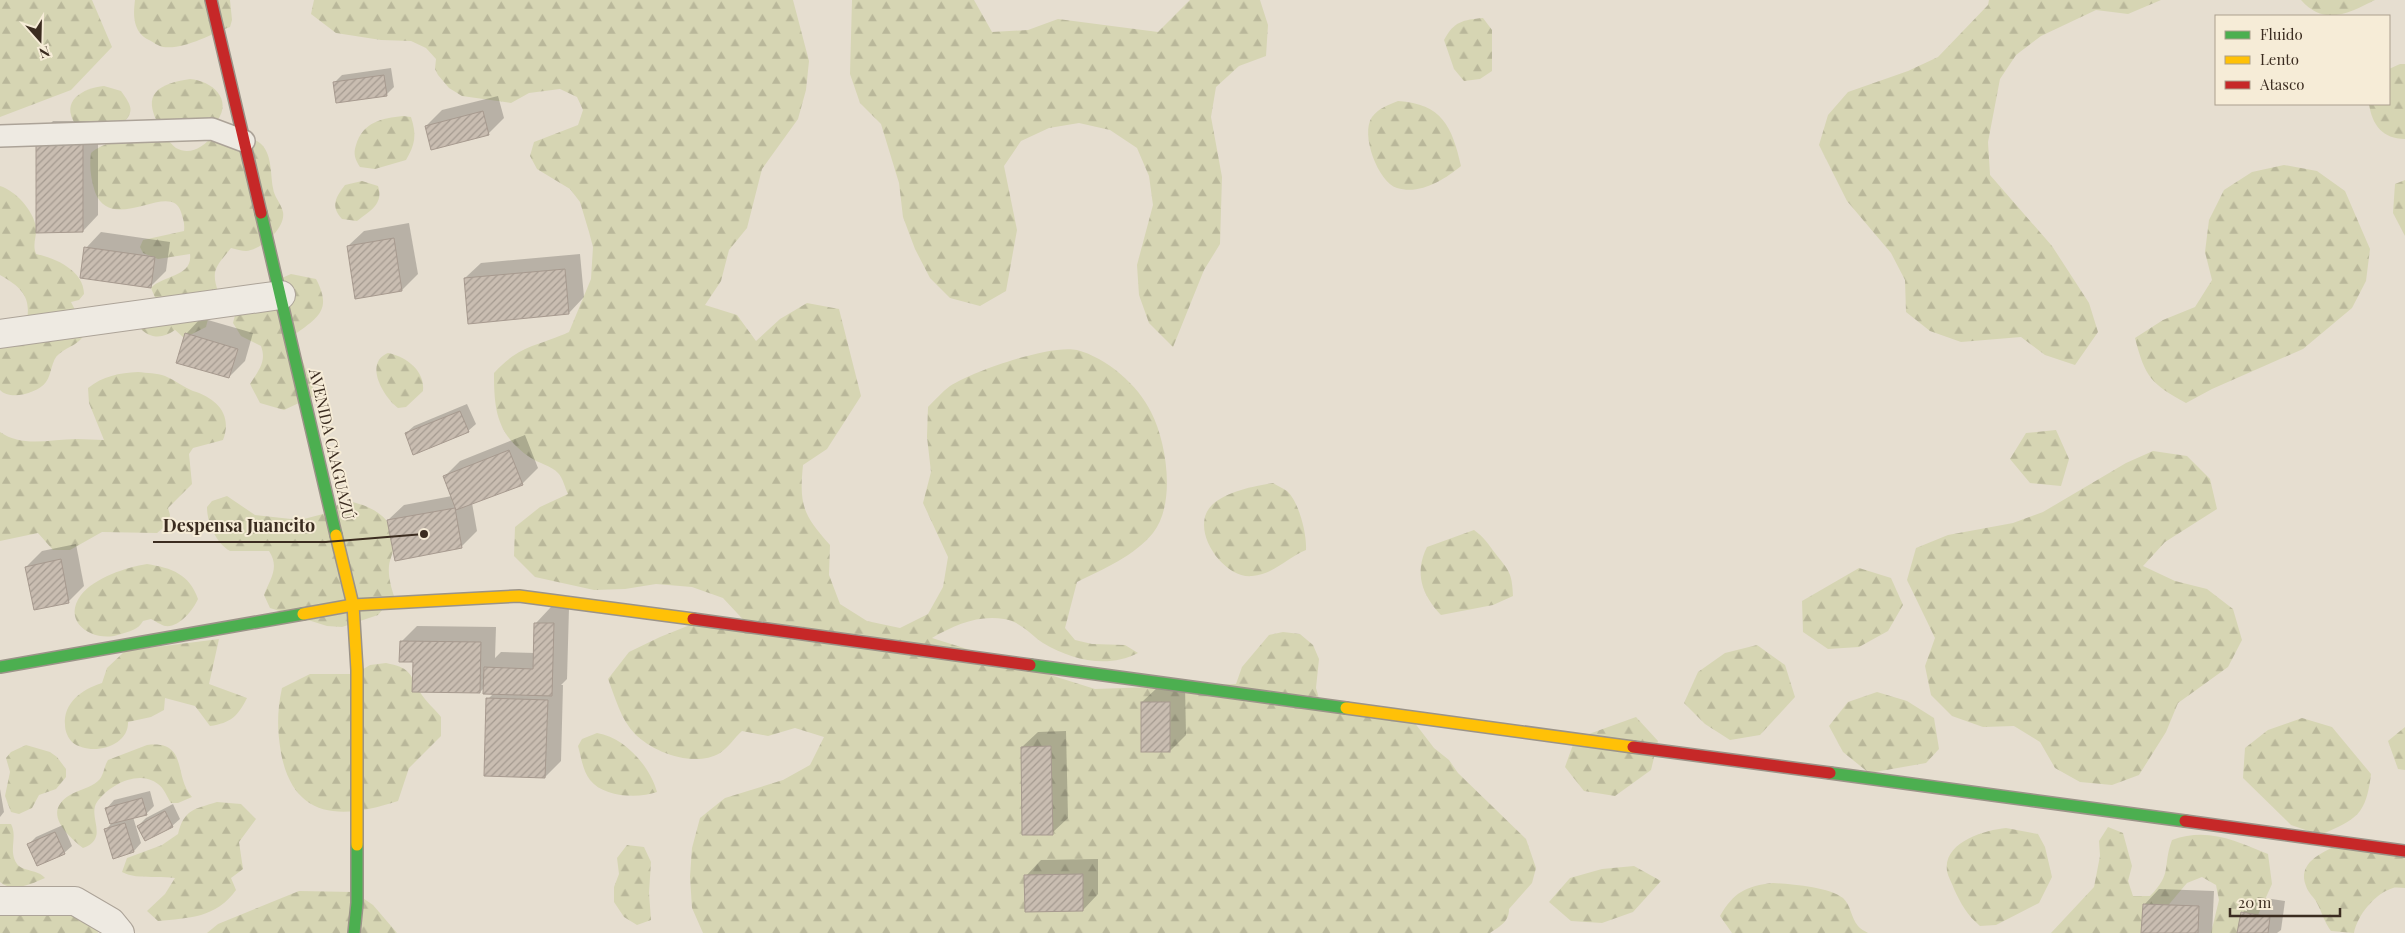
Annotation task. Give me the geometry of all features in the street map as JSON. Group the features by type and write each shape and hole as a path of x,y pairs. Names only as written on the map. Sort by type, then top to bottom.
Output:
{"street":[{"name":"AVENIDA CAAGUAZÚ","path":"211,0 353,605 357,689 357,903 354,933"},
{"path":"0,334 281,295"},
{"path":"0,667 353,605 519,596 2405,851"},
{"path":"0,901 75,901 111,922 120,933"}],"lane":[{"path":"0,136 212,129 244,141"}],"green space":[{"path":"0,0 92,0 112,47 71,90 0,117"},
{"path":"135,0 230,0 232,20 230,27 197,41 180,46 163,47 144,37 137,28 134,18"},
{"path":"314,0 793,0 809,61 806,90 798,119 762,169 747,228 729,250 721,281 705,305 737,315 756,341 780,319 807,303 839,309 861,396 827,449 803,465 802,490 805,509 809,517 830,545 829,575 840,604 867,621 900,628 928,614 943,587 948,557 923,503 931,472 927,437 928,407 939,396 950,386 976,373 1031,355 1065,349 1077,350 1099,359 1120,374 1138,392 1157,425 1165,456 1167,473 1165,506 1160,521 1153,533 1137,549 1077,582 1065,628 1075,640 1092,644 1125,645 1138,653 1114,661 1078,658 1043,643 1015,622 994,618 966,622 932,638 1095,689 1236,684 1242,667 1269,635 1283,632 1300,634 1313,645 1319,659 1316,688 1320,702 1414,722 1434,748 1449,760 1458,773 1526,839 1536,868 1532,883 1509,909 1506,920 1490,933 703,933 692,908 690,877 692,848 700,818 725,798 783,780 810,765 824,737 795,728 768,736 742,731 720,753 699,759 675,756 653,747 635,734 626,722 608,679 629,652 690,625 751,628 723,598 692,587 656,584 625,589 594,590 535,577 514,556 515,527 540,507 568,494 563,480 558,473 531,458 504,431 497,411 494,373 512,356 521,351 569,332 591,279 593,247 580,202 570,189 537,169 530,156 534,142 578,125 583,110 577,97 560,89 529,93 511,103 462,96 449,88 438,75 435,69 436,59 426,48 411,41 381,40 336,33 311,14"},
{"path":"852,0 974,0 992,32 1028,30 1058,19 1158,32 1190,0 1260,0 1268,25 1266,56 1239,66 1216,87 1211,117 1222,177 1220,244 1204,270 1173,347 1149,323 1139,295 1137,265 1153,205 1149,176 1137,148 1110,130 1079,123 1049,128 1021,141 1004,166 1017,230 1006,291 980,306 950,298 930,278 915,249 903,217 899,183 881,124 860,103 850,74"},
{"path":"1989,0 2161,0 2128,14 2096,10 2041,36 2016,55 2000,79 1988,142 1990,175 2052,246 2089,303 2098,332 2075,365 2045,355 2021,337 1961,342 1930,331 1906,312 1905,280 1891,253 1847,201 1819,145 1828,115 1848,92 1908,71 1938,57 1988,5"},
{"path":"2301,0 2375,0 2346,13 2328,15 2310,8"},
{"path":"1483,18 1492,30 1492,71 1480,79 1464,81 1454,69 1444,40 1455,25"},
{"path":"2405,64 2405,139 2391,136 2380,129 2373,118 2369,105 2390,105 2390,69"},
{"path":"190,79 206,83 218,92 223,105 217,121 160,127 152,106 156,92 169,84"},
{"path":"104,86 121,91 130,106 128,117 119,127 76,125 71,117 70,109 76,97 88,90"},
{"path":"1398,101 1413,103 1435,112 1449,129 1458,152 1461,166 1439,181 1423,188 1406,190 1390,184 1383,177 1373,157 1368,134 1372,117 1384,107"},
{"path":"403,116 411,117 414,129 413,145 406,160 375,169 360,167 355,151 363,131 368,126 381,120"},
{"path":"148,135 164,138 176,148 191,151 201,146 213,135 245,137 255,140 265,149 270,161 274,191 283,212 281,225 259,247 246,251 231,248 218,265 215,279 219,294 204,311 208,319 206,327 184,338 173,328 175,330 166,335 152,336 140,328 157,302 151,288 187,267 190,262 190,254 158,259 143,253 140,247 143,240 184,231 181,212 175,203 166,201 127,209 114,209 103,204 95,192 92,182 90,168 91,153 106,144 126,138"},
{"path":"2284,165 2317,171 2345,191 2370,249 2366,281 2352,308 2303,349 2212,389 2186,403 2165,390 2151,378 2142,362 2135,338 2163,320 2195,307 2212,280 2205,252 2209,220 2224,190 2252,172"},
{"path":"2405,180 2405,236 2393,213 2395,184"},
{"path":"362,181 378,186 379,198 375,206 357,221 342,219 335,206 339,194 345,185"},
{"path":"0,186 12,192 28,208 36,227 34,247 36,254 60,262 74,272 83,286 84,294 79,300 71,302 86,331 84,336 56,357 48,379 42,386 31,392 17,395 10,395 0,390 0,341 24,332 28,313 26,298 22,292 0,275"},
{"path":"291,274 316,279 321,290 323,306 320,313 309,324 293,336 316,395 284,410 260,403 250,384 262,362 263,352 261,346 241,336 233,323 239,300 245,294"},
{"path":"388,353 408,362 418,371 421,377 423,391 406,407 398,408 387,397 378,380 377,364"},
{"path":"138,372 165,376 209,398 220,408 226,422 223,440 193,448 189,454 192,484 168,508 170,515 168,524 157,533 102,532 70,550 53,550 38,533 0,541 0,432 18,440 27,441 104,440 89,403 88,388 112,376"},
{"path":"2056,430 2069,459 2061,486 2030,483 2010,459 2026,433"},
{"path":"2153,451 2187,456 2210,479 2217,509 2165,542 2143,566 2175,581 2207,589 2233,609 2242,640 2228,667 2178,703 2166,732 2139,775 2112,785 2080,782 2055,768 2040,742 2014,726 1983,727 1952,716 1931,695 1925,666 1935,638 1907,580 1916,548 1948,535 2013,523 2043,512 2126,463"},
{"path":"1273,483 1287,491 1299,510 1304,527 1306,550 1260,575 1241,575 1220,561 1212,550 1206,538 1204,526 1206,515 1212,505 1225,496"},
{"path":"227,496 255,515 300,520 323,514 344,501 361,504 377,512 389,524 395,540 389,570 394,596 378,615 342,627 327,626 270,608 264,595 274,568 269,551 230,551 220,543 213,532 207,507 212,501"},
{"path":"1474,530 1481,535 1507,568 1511,577 1513,596 1493,605 1441,615 1429,600 1422,583 1421,566 1423,557 1427,547"},
{"path":"147,564 172,570 190,584 198,599 185,617 170,626 165,626 151,619 143,621 134,630 111,636 101,636 83,629 75,614 76,605 81,595 94,583 111,574"},
{"path":"1859,568 1891,578 1903,605 1888,631 1859,647 1828,649 1803,632 1802,601"},
{"path":"219,639 209,684 247,698 237,714 229,721 210,726 195,706 165,698 164,710 151,717 128,722 127,731 122,738 107,747 88,749 72,742 69,738 65,725 67,710 81,693 102,683 107,668 125,651"},
{"path":"1757,645 1785,665 1795,697 1760,735 1730,740 1705,724 1684,703 1698,672 1725,653"},
{"path":"386,663 400,667 411,675 422,695 441,717 441,736 409,768 398,801 358,811 340,812 324,809 309,803 297,792 288,775 281,753 278,720 282,688 310,674 355,674 370,665"},
{"path":"1877,692 1907,701 1934,718 1939,749 1926,763 1869,773 1843,752 1829,726 1848,702"},
{"path":"1636,717 1658,741 1651,770 1615,796 1584,791 1565,767 1575,739"},
{"path":"2302,718 2332,727 2371,774 2366,799 2358,814 2320,835 2291,825 2243,778 2245,748 2268,730"},
{"path":"2405,727 2405,770 2398,769 2388,741"},
{"path":"597,733 617,740 634,754 648,772 657,792 631,796 612,793 596,786 590,780 584,768 578,746 582,739"},
{"path":"26,745 50,752 57,757 66,769 66,777 56,789 39,795 32,808 19,814 11,812 5,796 10,772 6,758 11,752"},
{"path":"147,745 160,745 169,748 175,754 186,789 192,797 178,803 171,803 164,790 150,780 142,778 125,781 109,790 97,802 94,814 97,833 91,844 83,848 60,823 57,816 62,802 70,795 98,781 108,760"},
{"path":"217,802 241,804 256,819 239,842 243,869 231,878 236,890 220,906 201,915 158,921 147,911 165,894 175,878 141,877 122,872 127,858 162,845 178,834 184,819 192,811"},
{"path":"0,824 11,824 14,834 13,854 17,864 20,867 39,873 45,878 28,885 16,887 0,882"},
{"path":"2108,827 2123,833 2132,866 2128,881 2133,896 2150,896 2162,881 2172,840 2185,836 2209,835 2233,840 2268,854 2272,884 2258,915 2254,933 2211,933 2219,900 2216,885 2202,877 2187,883 2160,915 2160,933 2051,933 2094,887 2100,856 2099,841"},
{"path":"2006,828 2038,834 2045,847 2052,877 2039,903 1996,925 1980,926 1968,913 1957,894 1947,871 1948,861 1958,845 1967,839 1987,831"},
{"path":"627,845 644,847 651,862 649,893 651,920 637,925 624,917 614,902 614,887 619,874 617,858"},
{"path":"2338,845 2405,849 2405,888 2393,888 2374,900 2359,919 2354,933 2331,931 2307,888 2304,878 2305,871 2312,860"},
{"path":"1634,866 1661,881 1633,912 1602,923 1571,921 1549,902 1570,878 1602,869"},
{"path":"1773,883 1809,887 1837,894 1846,901 1858,926 1868,933 1732,933 1720,916 1730,901 1748,888"},
{"path":"299,891 354,892 373,905 397,933 207,933 218,924"},
{"path":"0,904 95,909 98,933 0,933"}],"building":[{"path":"384,75 387,96 336,103 333,82"},
{"path":"483,111 489,135 431,150 425,126"},
{"path":"36,136 83,136 83,232 36,233"},
{"path":"394,238 402,291 355,299 347,246"},
{"path":"84,247 155,257 151,288 80,278"},
{"path":"565,269 569,314 468,324 464,278"},
{"path":"185,333 238,349 229,378 176,363"},
{"path":"460,411 469,432 413,455 405,433"},
{"path":"509,450 523,485 456,510 443,476"},
{"path":"455,508 462,548 395,561 387,520"},
{"path":"61,559 69,603 34,610 25,567"},
{"path":"534,623 554,623 552,696 483,694 484,667 533,669"},
{"path":"400,641 481,642 480,693 412,692 413,662 399,662"},
{"path":"486,698 548,700 545,778 484,776"},
{"path":"1141,702 1170,702 1170,752 1141,752"},
{"path":"1051,746 1053,835 1022,835 1021,747"},
{"path":"142,798 147,815 110,824 105,808"},
{"path":"165,811 173,827 145,841 137,826"},
{"path":"125,823 134,852 113,859 104,829"},
{"path":"55,832 65,854 37,866 27,844"},
{"path":"1083,874 1083,911 1025,912 1024,875"},
{"path":"2143,904 2199,906 2198,933 2141,933"},
{"path":"2241,912 2270,917 2268,933 2237,933"}],"traffic: fast":[{"path":"261,213 336,535"},
{"path":"0,667 303,614"},
{"path":"1030,665 1346,708"},
{"path":"1830,773 2185,821"},
{"path":"354,933 357,903 357,845"}],"traffic: slow":[{"path":"336,535 353,605 357,670 357,845"},
{"path":"303,614 353,605 519,596 693,619"},
{"path":"1346,708 1633,747"}],"traffic: jam":[{"path":"211,0 261,213"},
{"path":"693,619 1030,665"},
{"path":"1633,747 1830,773"},
{"path":"2185,821 2405,851"}],"place":[{"name":"Despensa Juancito","path":"424,534"}]}
